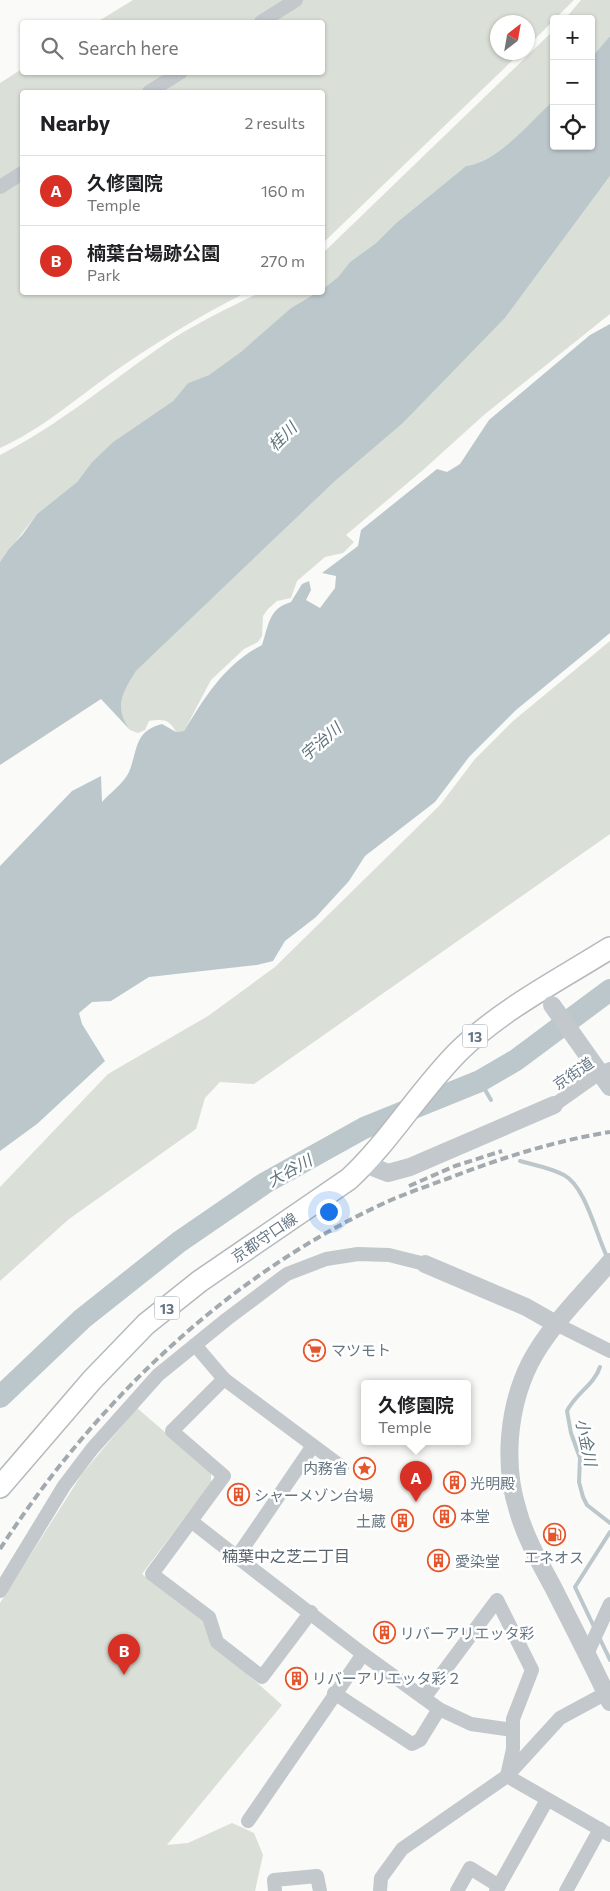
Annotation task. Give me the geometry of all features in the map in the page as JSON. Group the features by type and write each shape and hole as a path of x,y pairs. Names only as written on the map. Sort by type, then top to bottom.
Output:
{"main road":[{"name":"京都守口線","path":"0,1487 92,1380 146,1324 200,1282 349,1179 365,1164 447,1063 479,1033 499,1017 547,998 610,948"}],"street":[{"path":"264,20 296,0"},
{"path":"152,90 177,75"},
{"path":"0,187 20,174"},
{"path":"547,998 610,1087"},
{"name":"京街道","path":"554,1105 598,1074 610,1068"},
{"path":"365,1164 388,1173 410,1167 554,1105"},
{"path":"0,1591 64,1486 92,1449 158,1375 287,1274 326,1259 358,1254 389,1255 425,1264 526,1307 610,1351"},
{"path":"370,1891 380,1885 402,1849 506,1776 560,1718 609,1696 593,1640 537,1556 518,1511 510,1472 510,1437 517,1397 530,1363 556,1324 610,1262"},
{"path":"195,1345 224,1379 342,1468"},
{"path":"224,1379 172,1431 224,1476 152,1574 209,1617 218,1642 262,1677 310,1612"},
{"path":"237,1558 312,1447"},
{"path":"191,1521 363,1654 439,1709 471,1724 513,1730"},
{"path":"424,1698 497,1600 532,1670 513,1719 513,1749 506,1776"},
{"path":"593,1640 610,1604"},
{"path":"248,1821 334,1693 363,1654"},
{"path":"334,1693 412,1744 420,1740 439,1709"},
{"path":"506,1776 605,1832 566,1891"},
{"path":"457,1891 470,1868 497,1888 548,1800"},
{"path":"275,1891 274,1880 317,1876 320,1891"}],"shaded area":[{"path":"133,0 574,0 559,15 550,15 550,24 535,39 535,15 490,15 490,60 513,60 325,241 325,90 20,90 20,295 241,295 158,342 29,433 0,448 0,83 20,70 20,75 325,75 325,20 100,20"},
{"path":"581,0 610,0 610,36 595,53 595,15 568,15"},
{"path":"550,34 550,104 513,140 501,149 477,163 466,166 395,224 376,243 350,262 338,277 325,287 325,251 523,60 535,60 535,48"},
{"path":"610,176 610,314 485,414 423,470 346,535 354,542 343,553 325,557 297,581 291,598 277,601 268,609 263,616 262,636 258,642 244,649 211,680 184,731 176,732 168,722 159,720 149,721 145,730 138,733 130,730 125,722 121,707 124,693 136,671 334,482 403,423 505,318"},
{"path":"255,295 313,295 291,308 241,353 209,375 188,383 173,401 113,442 92,462 77,482 37,514 0,562 0,455 43,431 173,338"},
{"path":"610,641 610,834 254,1084 220,1082 205,1098 196,1129 69,1219 0,1281 0,1187 108,1074 208,1016 275,967 440,805 475,759 513,721"},
{"path":"137,1408 211,1472 211,1483 142,1574 206,1622 215,1645 282,1705 167,1845 188,1843 232,1823 254,1833 263,1855 255,1891 0,1891 0,1603 82,1474"}],"water":[{"name":"桂川","path":"610,36 610,176 505,318 403,423 334,482 136,671 124,693 121,707 125,722 130,730 101,699 0,765 0,562 37,514 77,482 92,462 113,442 173,401 188,383 209,375 241,352 291,308 313,295 325,295 325,287 338,277 350,262 376,243 395,224 466,166 490,157 524,129 550,104 550,150 595,150 595,53"},
{"name":"宇治川","path":"610,324 610,633 516,710 469,757 435,802 365,856 349,881 316,917 285,941 273,961 257,965 149,977 111,1001 92,1002 79,1013 82,1024 105,1061 37,1124 0,1151 0,866 72,791 101,776 102,802 127,776 138,742 146,731 162,724 176,732 184,731 208,694 226,672 262,645 270,619 278,609 291,602 302,584 309,581 311,590 306,600 320,608 335,588 336,576 322,573 358,546 361,530 437,469 447,472 460,464 489,420 590,335"}],"waterway":[{"name":"大谷川","path":"0,1397 82,1319 179,1242 265,1183 364,1128 480,1081 516,1060 610,990"},
{"name":"小金川","path":"480,1081 491,1100"},
{"path":"520,1161 554,1170 572,1181 590,1212 608,1259"},
{"name":"小金川","path":"600,1367 594,1379 575,1399 567,1411 571,1433 580,1458 579,1482 583,1497 587,1505 610,1523"},
{"name":"小金川","path":"595,1629 575,1587 610,1532"},
{"name":"小金川","path":"599,1637 610,1660"}],"railway":[{"path":"0,1549 38,1495 79,1442 123,1393 171,1346 221,1303 275,1265 332,1230 405,1194 528,1151 610,1132"},
{"path":"409,1186 455,1166 502,1151"}],"place":[{"name":"マツモト","path":"315,1350"},
{"name":"内務省","path":"364,1468"},
{"name":"光明殿","path":"454,1483"},
{"name":"シャーメゾン台場","path":"238,1495"},
{"name":"久修園院","path":"416,1502"},
{"name":"本堂","path":"444,1516"},
{"name":"土蔵","path":"402,1521"},
{"name":"エネオス","path":"554,1534"},
{"name":"愛染堂","path":"439,1561"},
{"name":"リバーアリエッタ彩","path":"384,1633"},
{"name":"楠葉台場跡公園","path":"124,1675"},
{"name":"リバーアリエッタ彩２","path":"296,1678"}],"district":[{"name":"楠葉中之芝二丁目","path":"286,1555"}]}
